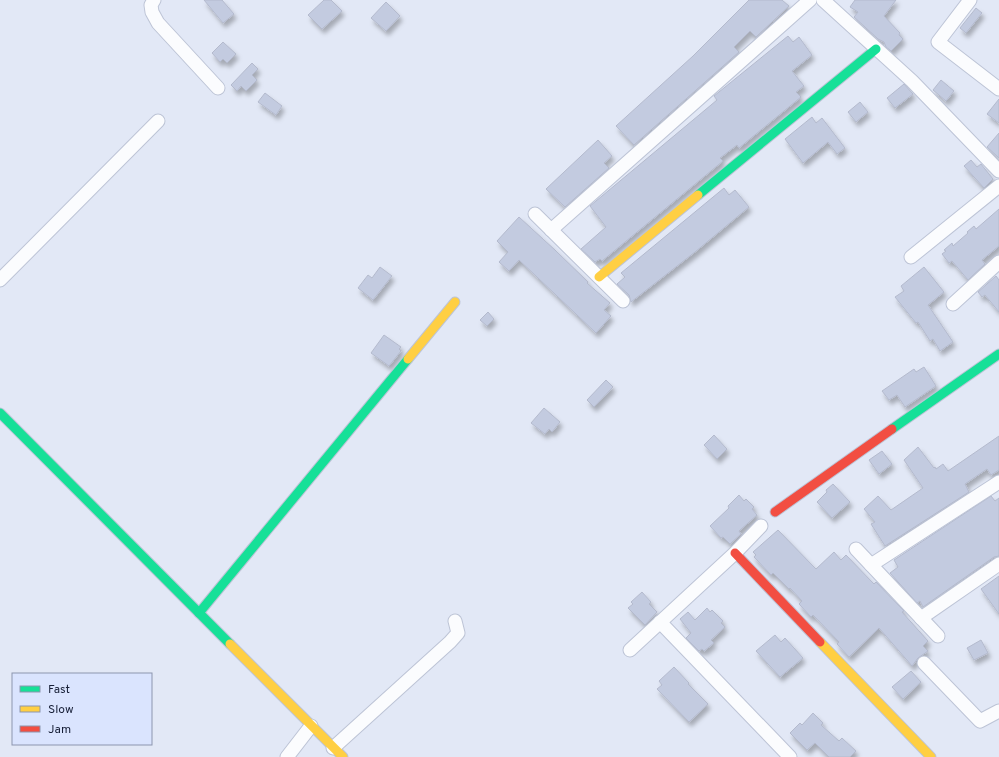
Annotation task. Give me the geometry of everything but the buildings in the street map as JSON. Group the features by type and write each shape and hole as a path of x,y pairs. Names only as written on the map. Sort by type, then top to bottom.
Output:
{"street":[{"path":"154,0 151,5 152,12 158,23 218,88"},
{"path":"551,230 810,0"},
{"path":"823,0 837,5 876,49 912,81 999,171"},
{"path":"970,0 938,42 999,89"},
{"path":"600,278 876,49"},
{"path":"0,280 158,121"},
{"path":"911,257 999,186"},
{"path":"535,214 623,301"},
{"path":"952,304 999,262"},
{"path":"198,614 455,302"},
{"path":"775,512 999,354"},
{"path":"0,413 198,614 343,757"},
{"path":"871,565 999,482"},
{"path":"630,650 762,526"},
{"path":"856,548 938,636"},
{"path":"735,553 931,757"},
{"path":"922,618 999,564"},
{"path":"333,748 450,642 458,633 455,621"},
{"path":"660,622 790,757"},
{"path":"924,663 980,721 999,711"},
{"path":"287,757 311,726"}],"traffic: fast":[{"path":"698,195 876,49"},
{"path":"892,429 999,354"},
{"path":"199,613 408,359"},
{"path":"0,413 230,644"}],"traffic: slow":[{"path":"599,277 698,195"},
{"path":"408,359 455,302"},
{"path":"820,642 931,757"},
{"path":"230,644 343,757"}],"traffic: jam":[{"path":"775,512 892,429"},
{"path":"735,553 820,642"}]}
